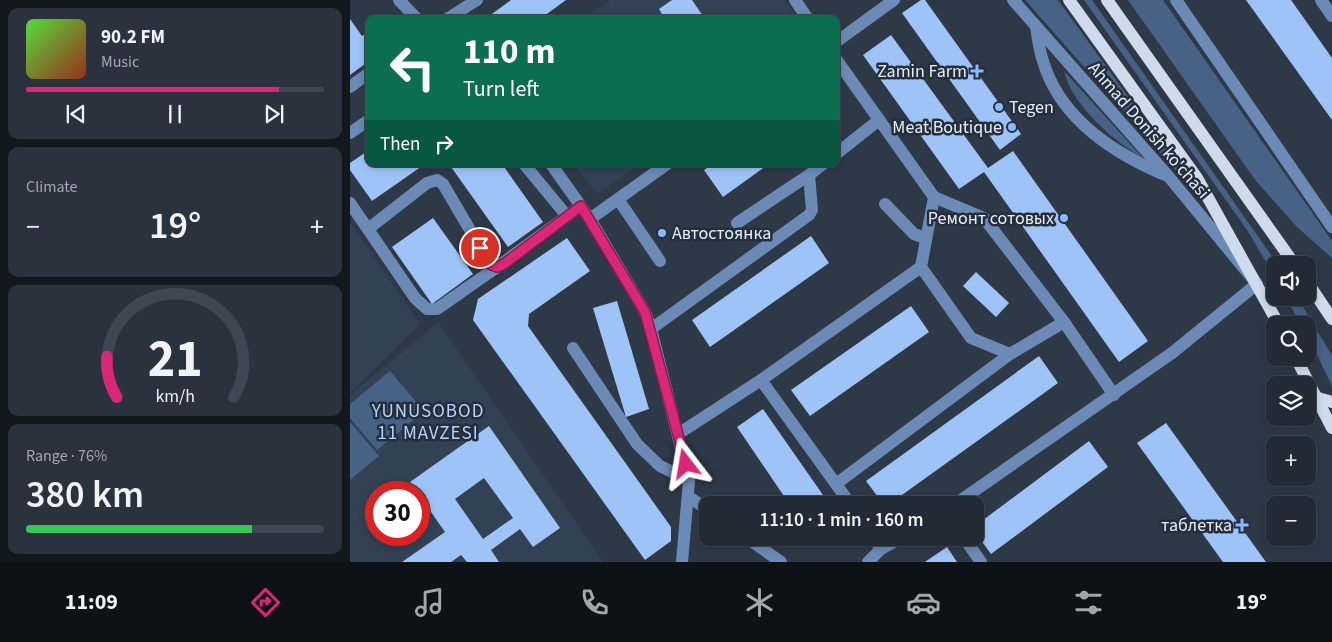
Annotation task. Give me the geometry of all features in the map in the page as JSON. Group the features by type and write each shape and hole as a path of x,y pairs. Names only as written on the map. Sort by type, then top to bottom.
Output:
{"main road":[{"name":"Ahmad Donish ko'chasi","path":"1069,0 1197,178 1274,316"},
{"name":"Ahmad Donish ko'chasi","path":"1107,0 1289,256"},
{"path":"1316,294 1332,319"},
{"path":"1300,366 1332,428"},
{"path":"1318,398 1332,402"}],"street":[{"path":"399,0 413,15"},
{"path":"453,15 477,0"},
{"path":"795,0 805,15"},
{"path":"840,39 894,0"},
{"name":"Ahmad Donish ko'chasi","path":"1013,0 1169,177 1257,284"},
{"path":"1176,0 1332,227"},
{"path":"1321,0 1332,16"},
{"path":"1036,27 1043,62 1056,88 1079,121 1116,152 1169,177"},
{"path":"840,65 934,197 984,218 1064,322 1114,395"},
{"path":"350,87 365,76"},
{"path":"840,151 879,120"},
{"path":"350,134 365,123"},
{"path":"526,167 567,216"},
{"path":"553,167 590,219 645,312 689,480 682,562"},
{"path":"590,219 662,167"},
{"path":"737,223 819,167"},
{"path":"650,330 809,215 812,210 809,175"},
{"path":"368,229 427,183 437,180 443,184 490,264 497,267"},
{"path":"934,197 921,268 971,338 1010,354"},
{"path":"618,199 660,261"},
{"path":"350,203 415,298 427,309 437,309 581,206"},
{"path":"885,204 914,234 925,238"},
{"path":"678,434 761,380 921,268"},
{"path":"967,496 1172,353 1257,284"},
{"path":"836,484 1010,354 1064,322"},
{"path":"573,348 637,444 660,466 689,480"},
{"path":"761,380 844,496"},
{"path":"689,497 699,504"},
{"path":"758,546 781,562"},
{"path":"868,562 886,546"},
{"path":"970,546 981,562"}],"shaded area":[{"path":"611,0 785,0 795,15 589,15"},
{"path":"1025,0 1058,0 1189,181 1187,183"},
{"path":"1084,0 1092,0 1272,256 1266,256 1266,262 1247,230"},
{"path":"1128,0 1163,0 1332,241 1332,258 1297,227 1256,181"},
{"path":"1064,71 1143,158 1108,133 1085,109 1068,84"},
{"path":"576,167 636,167 597,194"},
{"path":"350,222 420,324 350,393"},
{"path":"1290,306 1303,306 1309,316 1296,316"},
{"path":"438,322 603,562 350,562 350,395"},
{"path":"1316,329 1332,356 1332,386 1316,353"},
{"path":"390,371 424,411 377,450 350,418 350,404"},
{"path":"350,422 379,456 350,480"}],"building":[{"path":"511,0 566,0 545,15 490,15"},
{"path":"672,0 692,0 702,15 663,15 659,9"},
{"path":"921,0 925,0 1021,134 1000,150 902,13"},
{"path":"1246,0 1291,0 1332,58 1332,120"},
{"path":"350,19 362,36 365,34 365,64 350,75"},
{"path":"891,35 988,168 1013,151 1148,341 1119,362 984,172 959,189 863,55"},
{"path":"365,153 365,167 421,167 372,201 350,170 350,163"},
{"path":"451,167 504,167 543,222 508,247"},
{"path":"708,167 765,167 723,197 704,170"},
{"path":"433,218 473,274 432,304 392,247"},
{"path":"811,236 829,263 710,347 692,320"},
{"path":"567,238 590,271 529,314 528,326 671,527 671,541 645,560 473,320 478,299"},
{"path":"976,272 1009,303 996,317 963,286"},
{"path":"617,301 649,409 626,417 593,308"},
{"path":"911,306 929,332 810,416 791,390"},
{"path":"1039,356 1058,383 901,496 877,496 866,481"},
{"path":"763,409 824,496 784,496 737,427"},
{"path":"1166,423 1266,562 1223,562 1137,443"},
{"path":"489,426 560,528 533,547 520,529 491,550 499,562 467,562 461,555 451,562 402,562 425,546 430,546 430,542 445,532 430,511 430,481 411,481","holes":["484,478 513,518 483,539 455,499"]},
{"path":"1089,441 1108,467 991,554 984,544 984,519"},
{"path":"947,547 957,562 925,562"}],"place":[{"name":"Zamin Farm","path":"977,71"},
{"name":"Tegen","path":"999,107"},
{"name":"Meat Boutique","path":"1012,127"},
{"name":"Ремонт сотовых","path":"1064,218"},
{"name":"Автостоянка","path":"662,233"},
{"name":"таблетка","path":"1242,525"}],"district":[{"name":"YUNUSOBOD 11 MAVZESI","path":"428,421"}],"route":[{"path":"480,248 490,264 497,267 504,264 581,206 645,312 686,464"}]}
